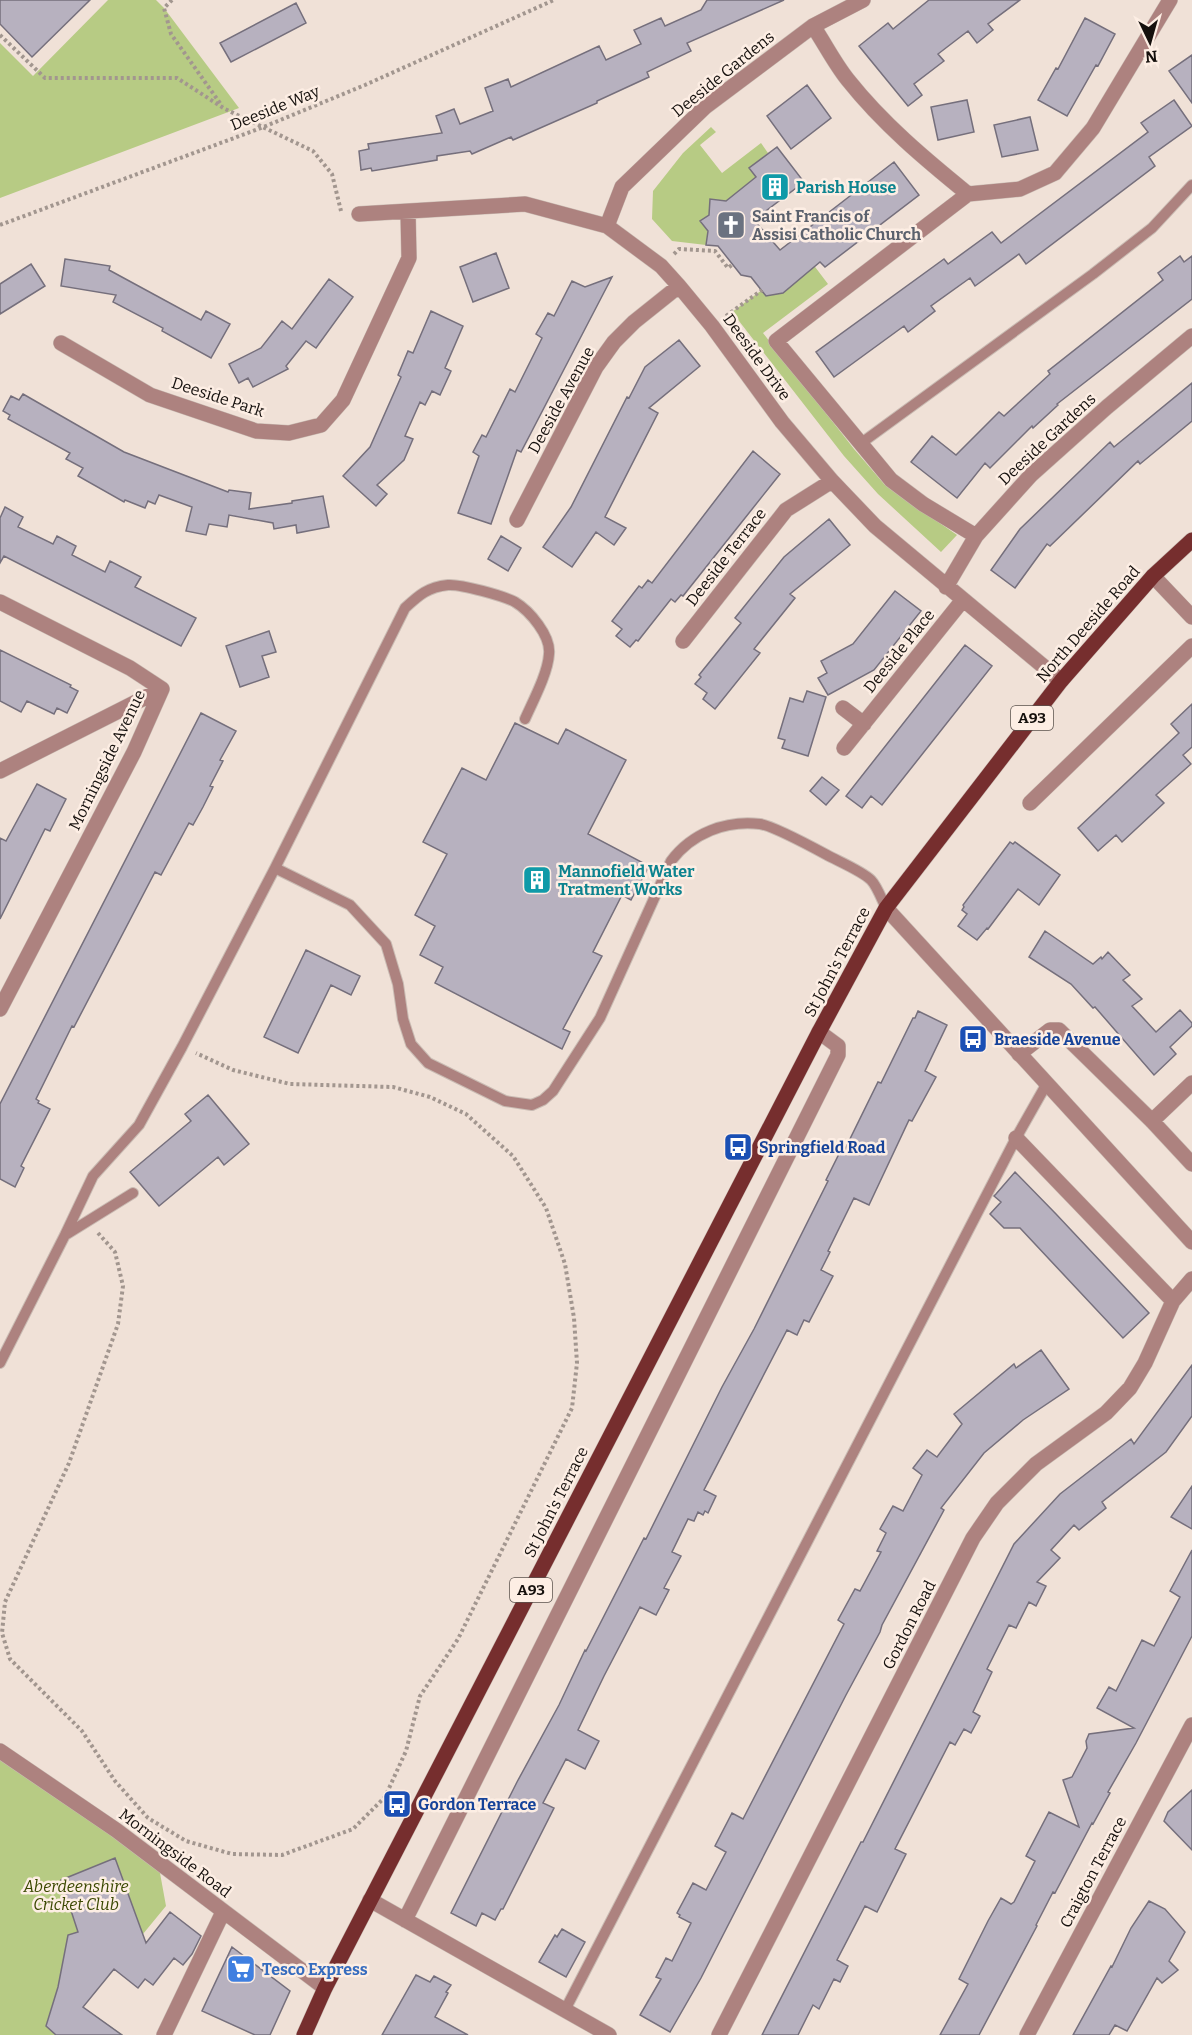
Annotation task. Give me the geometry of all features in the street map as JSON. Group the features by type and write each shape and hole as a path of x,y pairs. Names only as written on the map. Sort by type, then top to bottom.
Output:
{"main road":[{"name":"North Deeside Road","path":"886,908 1061,681 1153,576 1192,540"},
{"name":"St John's Terrace","path":"325,1988 819,1032 886,908"},
{"name":"A93","path":"304,2035 325,1988"}],"street":[{"name":"Deeside Gardens","path":"607,226 622,187 696,115 813,26 862,0"},
{"path":"976,536 923,504 891,480 776,340 968,194 1020,189 1055,173 1093,128 1170,0"},
{"path":"813,26 847,78 882,120 968,194"},
{"name":"Deeside Drive","path":"352,216 525,204 607,226 661,266 679,286 712,326 782,422 832,481 875,526 1061,681"},
{"name":"Deeside Park","path":"61,344 150,395 256,430 289,434 321,424 344,400 409,258 408,212"},
{"name":"Deeside Avenue","path":"517,520 596,367 614,342 634,322 679,286"},
{"name":"Deeside Gardens","path":"946,587 976,536 1030,475 1192,336"},
{"name":"Deeside Terrace","path":"683,641 786,510 832,481"},
{"path":"1153,576 1192,617"},
{"name":"Deeside Place","path":"844,748 963,601"},
{"name":"Morningside Avenue","path":"0,602 130,668 162,689 134,752 0,1009"},
{"path":"1030,803 1192,646"},
{"path":"0,771 162,689"},
{"path":"843,708 864,724"},
{"path":"886,908 1192,1242"},
{"path":"1019,1054 1050,1030 1059,1030 1152,1121 1192,1164"},
{"name":"St John's Terrace","path":"405,1920 838,1055 838,1046 819,1032"},
{"path":"1152,1121 1192,1083"},
{"path":"1016,1138 1173,1301"},
{"name":"Gordon Road","path":"719,2035 973,1538 997,1503 1036,1464 1106,1413 1130,1388 1145,1363 1173,1301 1192,1280"},
{"name":"Craigton Terrace","path":"1027,2035 1190,1733"},
{"name":"Morningside Road","path":"0,1751 116,1830 325,1988"},
{"path":"370,1900 565,2010 586,2030 609,2035"},
{"path":"164,2035 223,1912"}],"lane":[{"path":"860,444 1094,274 1152,228 1192,185"},
{"path":"0,1363 93,1176 139,1125 275,868 405,608 423,591 450,585 486,592 515,602 539,624 550,653 525,719"},
{"path":"275,868 350,905 387,944 398,984 403,1020 411,1044 428,1063 505,1101 532,1105 543,1100 553,1091 600,1018 671,861 695,838 714,828 762,824 816,849 871,880 886,908"},
{"path":"565,2010 1016,1138 1046,1085"},
{"path":"65,1235 133,1193"}],"path":[{"path":"172,0 164,8 171,34 225,109"},
{"name":"Deeside Way","path":"0,225 261,128 365,85 554,0"},
{"path":"0,35 45,78 177,78 225,109 313,151 332,174 341,211 352,216"},
{"path":"661,266 679,249 715,251 728,268 733,264"},
{"path":"712,326 762,290"},
{"path":"97,1232 115,1252 123,1286 118,1324 69,1463 5,1602 2,1633 10,1659 82,1731 115,1781 148,1818 186,1841 232,1854 282,1855 353,1829 385,1797 406,1751 420,1696 458,1639 572,1408 577,1363 574,1318 565,1263 546,1208 513,1156 466,1114 430,1097 393,1086 290,1084 233,1070 182,1047"}],"green space":[{"path":"108,0 156,0 239,108 0,198 0,43 33,76"},
{"path":"711,127 716,132 700,145 722,173 761,143 768,153 749,168 759,181 726,201 710,199 709,215 700,221 708,231 706,245 672,241 652,219 653,191 683,153"},
{"path":"797,243 828,284 763,333 885,485 957,535 941,552 878,494 844,456 732,312 762,290 783,293 797,281"},
{"name":"Aberdeenshire Cricket Club","path":"0,1751 158,1862 166,1906 83,2007 123,2035 0,2035"}],"building":[{"path":"0,0 90,0 32,57 0,24"},
{"path":"707,0 784,0 687,43 691,51 647,72 649,77 513,140 511,137 472,154 470,151 437,156 437,160 372,171 371,168 361,170 359,151 369,149 368,144 442,133 436,116 454,109 460,124 493,111 485,88 508,79 511,87 599,46 606,60 641,44 634,30 661,18 665,26 701,10"},
{"path":"929,0 1020,0 988,24 993,30 977,43 968,31 938,54 944,61 914,84 922,95 908,106 859,46 888,23 893,29"},
{"path":"296,3 306,23 231,62 220,43"},
{"path":"1085,18 1115,34 1067,116 1038,100 1056,68 1058,69"},
{"path":"1192,55 1192,103 1169,71"},
{"path":"807,85 831,118 791,149 767,116"},
{"path":"967,100 974,132 938,140 931,107"},
{"path":"1174,100 1192,126 1149,157 1155,166 1026,264 1019,254 975,286 970,278 931,306 935,311 908,332 904,326 834,377 816,352 944,259 948,264 992,232 1001,243 1148,132 1141,123"},
{"path":"1030,117 1038,150 1002,157 994,125"},
{"path":"777,147 804,182 754,220 780,250 894,162 919,195 825,267 820,262 783,293 766,296 751,277 741,275 718,246 706,245 708,231 700,221 709,215 710,199 726,201 756,177 749,168"},
{"path":"496,253 509,288 473,302 460,267"},
{"path":"1180,256 1184,262 1192,256 1192,299 1057,404 990,468 985,463 957,498 911,462 932,436 956,455 999,412 1004,416 1050,374 1048,371 1163,280 1158,273"},
{"path":"65,259 110,266 109,270 201,320 206,311 230,324 211,358 162,331 163,328 113,302 116,295 61,286"},
{"path":"31,264 45,286 0,314 0,284"},
{"path":"612,277 521,452 517,450 491,524 458,513 479,456 473,452 482,435 486,437 510,389 515,392 542,338 536,334 548,313 554,316 572,281 585,287"},
{"path":"329,279 353,297 316,348 306,341 286,366 288,369 253,387 248,378 239,383 229,364 261,348 282,321 292,329"},
{"path":"431,311 463,326 445,368 451,371 440,395 432,391 425,405 420,402 405,436 413,439 404,460 377,485 387,494 376,506 343,476 370,447 401,377 398,375 408,351 413,353"},
{"path":"679,340 700,366 649,408 658,413 605,517 626,528 614,545 596,532 572,567 543,547 571,507 627,397 629,398 645,367"},
{"path":"1192,383 1192,421 1140,464 1138,461 1050,546 1047,544 1015,588 991,570 1020,529 1110,442 1114,447"},
{"path":"23,394 124,452 228,492 229,490 251,493 249,509 323,496 329,527 297,533 296,525 274,529 273,523 229,515 227,527 209,524 206,535 186,531 192,507 159,495 155,504 148,501 145,508 125,500 124,502 78,476 83,468 66,459 70,453 8,419 10,415 3,411 11,396 19,400"},
{"path":"753,451 780,474 683,596 681,595 675,602 671,599 638,641 636,640 630,647 616,636 622,629 612,621 639,586 642,588 648,580 652,583"},
{"path":"5,507 23,517 18,527 53,544 57,536 76,546 72,555 105,572 110,561 141,577 135,587 196,618 181,646 4,556 0,563 0,518"},
{"path":"829,519 850,545 790,594 795,598 754,649 760,653 715,709 703,699 707,693 695,684 701,677 699,675 741,623 735,618 784,557"},
{"path":"501,536 521,548 508,571 488,559"},
{"path":"895,591 921,611 874,670 828,695 818,678 827,673 821,661 853,644"},
{"path":"269,631 276,652 262,656 269,677 240,687 226,646"},
{"path":"965,645 992,666 882,805 871,796 862,808 846,796"},
{"path":"0,650 71,685 70,687 78,691 67,713 57,708 54,714 27,701 21,712 0,701"},
{"path":"807,691 826,697 808,756 782,748 785,740 778,738 790,698 803,702"},
{"path":"1192,704 1192,747 1183,755 1191,764 1156,795 1164,803 1122,842 1116,835 1098,851 1078,828 1179,733 1171,724"},
{"path":"201,713 236,731 220,760 223,761 210,786 213,787 203,807 193,825 189,823 161,875 155,872 74,1027 72,1026 36,1099 38,1103 50,1109 21,1166 24,1168 15,1187 0,1179 0,1104"},
{"name":"Mannofield Water Tratment Works","path":"515,723 558,744 566,729 626,760 588,834 649,866 631,900 622,895 593,952 602,956 563,1029 570,1032 562,1049 435,983 443,967 420,955 435,926 415,915 447,854 423,842 462,768 486,780"},
{"path":"822,777 839,790 826,805 810,791"},
{"path":"37,784 66,799 50,831 45,829 0,919 0,838 6,841"},
{"path":"1010,842 1013,844 1015,842 1060,875 1039,905 1018,889 977,940 958,926 967,914 962,910 963,905"},
{"path":"1045,931 1093,964 1108,952 1130,975 1123,980 1142,999 1132,1006 1156,1032 1180,1010 1192,1023 1192,1026 1170,1047 1176,1054 1154,1075 1095,1007 1093,1008 1071,984 1029,957"},
{"path":"306,950 360,976 351,995 331,985 298,1053 264,1037"},
{"path":"918,1011 947,1025 925,1071 936,1077 912,1121 909,1120 869,1205 854,1198 821,1270 833,1276 809,1322 804,1320 797,1335 787,1330 704,1490 716,1496 708,1513 705,1511 703,1515 698,1512 694,1521 688,1519 672,1552 681,1556 664,1588 669,1590 656,1615 640,1607 604,1676 578,1730 599,1741 585,1769 566,1759 543,1803 554,1808 503,1909 495,1920 482,1913 476,1926 451,1913 559,1705 585,1650 644,1538 646,1539 722,1387 754,1329 828,1181 826,1180 840,1152 843,1153 878,1082 881,1083"},
{"path":"208,1095 249,1144 224,1165 218,1157 159,1206 130,1172 191,1121 185,1114"},
{"path":"1015,1172 1149,1313 1123,1338 1020,1228 1004,1228 990,1214 1001,1202 994,1196"},
{"path":"1041,1350 1069,1389 1023,1420 984,1453 941,1508 944,1510 882,1625 701,1978 670,2032 640,2015 661,1979 656,1977 666,1958 672,1961 691,1923 679,1917 677,1913 693,1883 706,1890 726,1852 715,1846 732,1813 743,1819 844,1624 838,1620 855,1589 860,1591 881,1552 877,1551 886,1533 880,1529 893,1506 903,1511 922,1475 913,1468 927,1450 937,1457 962,1424 954,1414 1014,1364 1016,1368"},
{"path":"1192,1365 1192,1416 1166,1452 1102,1502 1106,1508 1079,1530 1074,1525 1051,1550 1060,1558 1037,1582 1046,1586 1036,1606 1029,1602 1016,1628 1009,1625 987,1669 992,1672 973,1712 980,1716 971,1733 964,1729 955,1745 950,1742 895,1849 906,1854 877,1912 865,1906 837,1960 848,1966 840,1982 834,1979 819,2009 813,2005 798,2035 762,2035 1014,1544 1060,1494 1131,1439 1134,1444"},
{"path":"1192,1486 1192,1529 1171,1517"},
{"path":"1192,1550 1192,1636 1108,1792 1110,1793 1055,1893 1053,1892 979,2035 940,2035 968,1984 959,1979 988,1921 1001,1898 1011,1904 1014,1902 1035,1861 1026,1856 1049,1812 1079,1827 1063,1780 1072,1777 1087,1748 1086,1741 1089,1734 1134,1728 1097,1708 1109,1687 1116,1691 1142,1640 1154,1646 1180,1597 1170,1591"},
{"path":"1192,1790 1192,1850 1164,1821 1168,1812"},
{"name":"Aberdeenshire Cricket Club","path":"115,1858 146,1943 170,1912 201,1936 192,1954 183,1965 174,1958 153,1985 145,1979 138,1988 114,1969 83,2007 122,2035 56,2035 46,2026 58,1987 68,1935 78,1932 61,1880"},
{"path":"1149,1901 1165,1909 1185,1932 1169,1961 1178,1970 1162,1983 1157,1978 1127,2031 1115,2025 1109,2035 1073,2035 1112,1967 1131,1928"},
{"path":"562,1929 585,1942 566,1977 539,1962 555,1935 557,1937"},
{"name":"Tesco Express","path":"232,1947 290,1991 270,2035 255,2035 202,2011"},
{"path":"416,1975 430,1982 434,1976 451,1985 435,2017 468,2035 382,2035"}],"place":[{"name":"Parish House","path":"775,187"},
{"name":"Saint Francis of Assisi Catholic Church","path":"731,225"},
{"name":"Mannofield Water Tratment Works","path":"537,880"},
{"name":"Braeside Avenue","path":"973,1039"},
{"name":"Springfield Road","path":"738,1147"},
{"name":"Gordon Terrace","path":"397,1804"},
{"name":"Tesco Express","path":"241,1969"}]}
